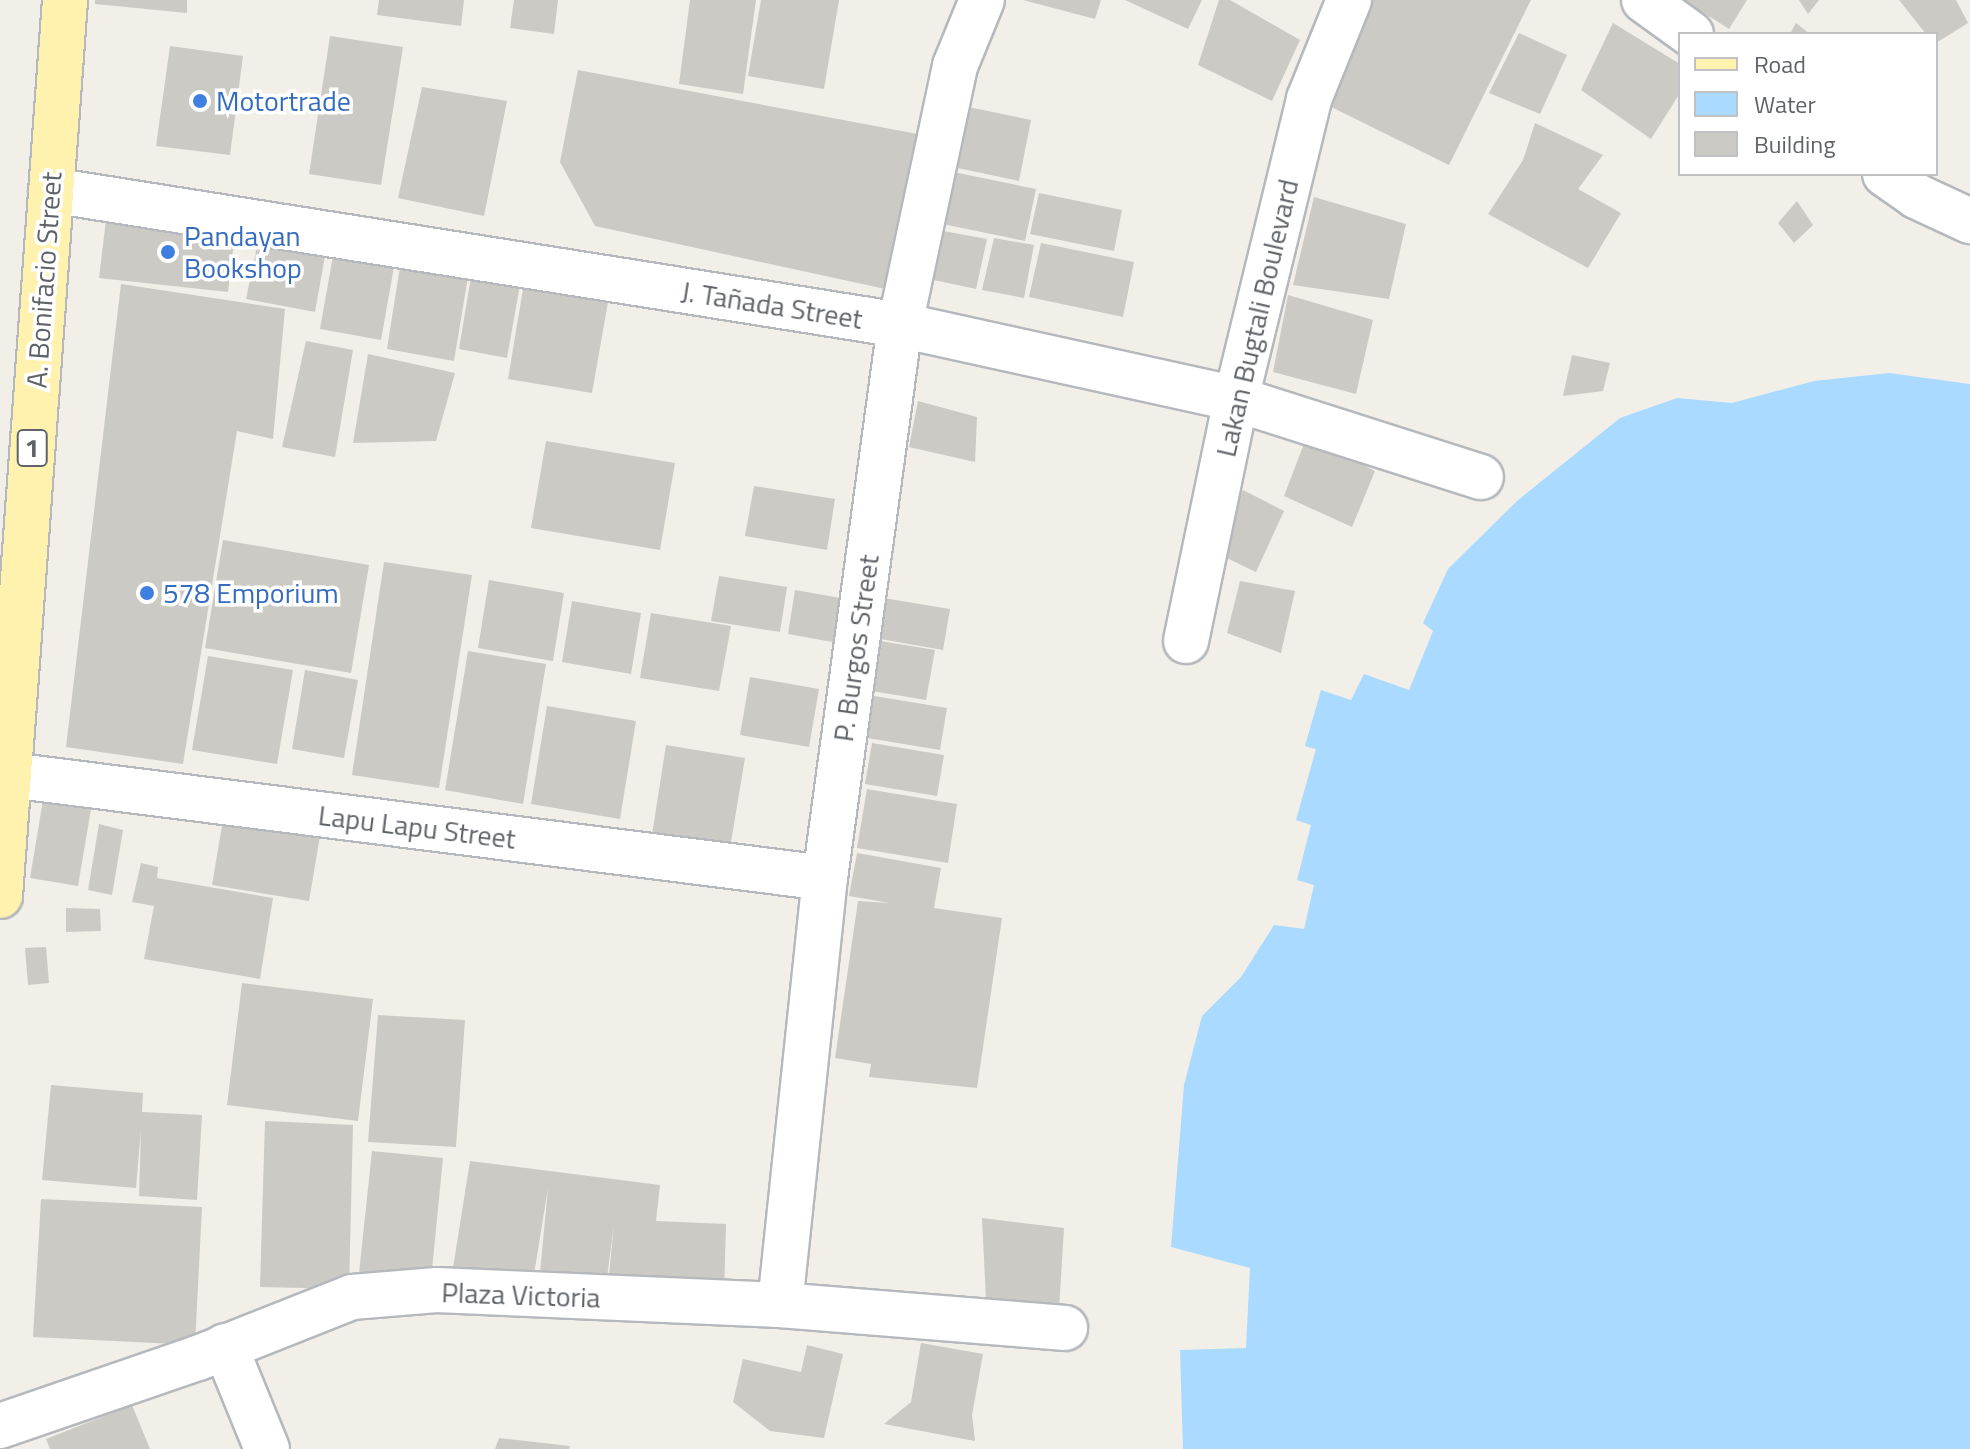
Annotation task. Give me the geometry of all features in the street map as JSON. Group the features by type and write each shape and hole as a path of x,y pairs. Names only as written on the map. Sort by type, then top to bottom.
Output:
{"main road":[{"name":"A. Bonifacio Street","path":"0,896 65,0"}],"street":[{"name":"Lakan Bugtali Boulevard","path":"1186,641 1236,399 1309,99 1349,0"},
{"path":"1644,0 1688,32"},
{"name":"P. Burgos Street","path":"780,1305 825,878 900,325 955,66 975,1"},
{"path":"1888,176 1916,196 1970,221"},
{"name":"J. Tañada Street","path":"51,190 900,325 1236,399 1481,477"},
{"name":"Lapu Lapu Street","path":"10,775 825,878"},
{"name":"Plaza Victoria","path":"0,1426 352,1297 437,1290 780,1305 1065,1328"},
{"path":"225,1346 267,1449"}],"water":[{"path":"1889,373 1970,384 1970,1449 1183,1449 1180,1350 1246,1348 1250,1268 1171,1247 1184,1085 1202,1016 1241,977 1274,925 1304,929 1314,885 1297,880 1311,825 1296,820 1316,749 1305,746 1321,690 1351,700 1364,674 1409,690 1433,631 1423,623 1448,569 1517,501 1620,418 1677,398 1732,403 1814,381"}],"building":[{"path":"95,0 187,0 187,13 95,4"},
{"path":"379,0 464,0 461,26 377,15"},
{"path":"514,0 558,0 554,34 510,28"},
{"path":"690,0 756,0 743,94 679,84"},
{"path":"761,0 839,0 824,89 748,76"},
{"path":"1023,0 1101,0 1095,19"},
{"path":"1125,0 1202,0 1188,29"},
{"path":"1219,0 1230,0 1300,40 1272,101 1198,65"},
{"path":"1368,0 1531,0 1449,165 1319,101"},
{"path":"1684,0 1747,0 1729,29"},
{"path":"1799,0 1819,0 1808,14"},
{"path":"1899,0 1956,0 1968,23 1938,42 1938,32 1924,32"},
{"path":"1613,23 1678,63 1678,96 1651,139 1581,90"},
{"path":"1796,23 1807,32 1791,32"},
{"path":"1519,33 1567,55 1540,114 1489,93"},
{"path":"330,36 403,47 381,185 309,174"},
{"name":"Motortrade","path":"170,46 243,56 230,155 156,146"},
{"path":"578,70 923,135 890,290 595,226 560,162"},
{"path":"422,87 507,101 484,216 398,198"},
{"path":"959,105 1031,120 1019,181 948,166"},
{"path":"1535,123 1603,155 1578,189 1621,213 1588,268 1488,214 1523,160"},
{"path":"939,169 1036,189 1025,241 928,221"},
{"path":"1039,193 1122,210 1114,251 1030,234"},
{"path":"1314,197 1406,224 1389,299 1293,285"},
{"path":"1797,201 1813,225 1794,243 1778,223"},
{"name":"Pandayan Bookshop","path":"107,212 236,225 228,292 99,278"},
{"path":"261,227 328,239 315,312 246,299"},
{"path":"938,230 987,239 976,289 929,279"},
{"path":"994,238 1034,245 1024,298 982,290"},
{"path":"1041,243 1134,262 1123,317 1029,297"},
{"path":"334,250 395,261 381,340 320,329"},
{"path":"402,254 470,265 454,361 387,349"},
{"path":"472,271 521,279 507,358 459,349"},
{"path":"526,271 611,285 592,393 508,379"},
{"name":"578 Emporium","path":"121,284 285,309 273,439 237,431 183,764 66,747"},
{"path":"1288,295 1373,320 1356,394 1273,372"},
{"path":"306,341 353,350 335,457 282,447"},
{"path":"368,354 455,373 436,441 353,443"},
{"path":"1572,355 1610,363 1603,391 1563,396"},
{"path":"918,401 977,417 975,462 909,447"},
{"path":"1307,436 1375,471 1352,527 1284,496"},
{"path":"546,441 675,463 660,550 531,528"},
{"path":"754,486 835,499 827,550 745,536"},
{"path":"1243,490 1284,511 1256,572 1214,552"},
{"path":"223,540 369,565 351,673 205,648"},
{"path":"384,562 472,575 439,788 352,775"},
{"path":"719,576 787,587 780,632 711,621"},
{"path":"489,580 564,593 553,661 478,648"},
{"path":"1240,581 1295,591 1281,653 1227,633"},
{"path":"795,590 846,599 838,643 788,634"},
{"path":"865,595 950,609 943,650 858,635"},
{"path":"572,601 641,613 631,674 562,662"},
{"path":"651,613 731,626 719,691 640,678"},
{"path":"868,639 935,650 926,700 860,689"},
{"path":"468,651 546,664 523,804 445,790"},
{"path":"208,656 293,670 277,764 192,750"},
{"path":"305,670 358,680 344,758 292,749"},
{"path":"750,677 819,689 809,747 740,735"},
{"path":"868,695 947,708 940,750 861,737"},
{"path":"547,706 636,721 620,819 531,804"},
{"path":"872,743 944,755 937,796 865,784"},
{"path":"666,745 745,758 729,854 651,841"},
{"path":"867,789 957,804 948,863 857,848"},
{"path":"43,800 91,809 78,886 30,878"},
{"path":"225,808 322,824 309,901 212,885"},
{"path":"99,824 123,830 112,895 88,890"},
{"path":"857,853 941,868 934,908 1002,918 977,1088 869,1077 871,1064 835,1058 858,901 890,903 849,896"},
{"path":"141,863 158,867 157,878 273,898 260,979 144,959 154,906 132,902"},
{"path":"66,908 100,909 101,931 66,932"},
{"path":"46,947 49,983 28,985 25,948"},
{"path":"242,983 373,999 358,1121 227,1105"},
{"path":"378,1015 465,1020 456,1147 368,1142"},
{"path":"51,1085 143,1093 142,1112 202,1115 197,1200 139,1196 141,1129 136,1188 42,1180"},
{"path":"265,1121 353,1125 349,1289 260,1287"},
{"path":"372,1151 443,1158 431,1280 359,1273"},
{"path":"470,1161 660,1185 656,1221 726,1224 724,1294 608,1284 614,1225 605,1292 539,1283 548,1188 532,1287 452,1274"},
{"path":"41,1199 202,1207 195,1345 33,1337"},
{"path":"982,1218 1064,1228 1059,1310 986,1300"},
{"path":"921,1343 983,1354 972,1415 975,1441 884,1424 911,1402"},
{"path":"807,1345 843,1354 824,1438 770,1431 733,1402 743,1359 801,1372"},
{"path":"132,1405 150,1449 50,1449 46,1439"},
{"path":"499,1438 570,1446 569,1449 495,1449"}],"place":[{"name":"Motortrade","path":"200,101"},
{"name":"Pandayan Bookshop","path":"168,252"},
{"name":"578 Emporium","path":"147,593"}]}
